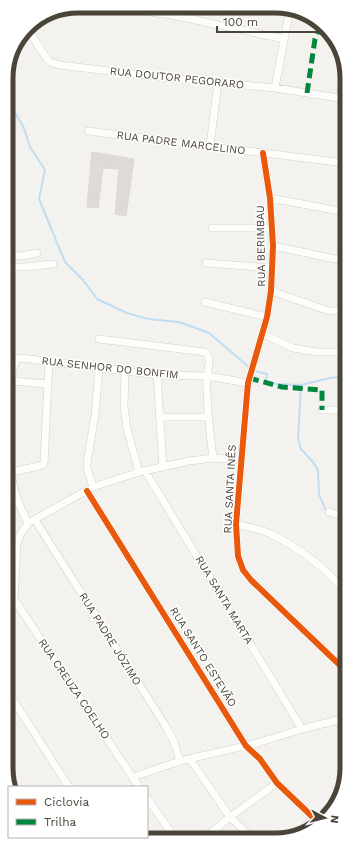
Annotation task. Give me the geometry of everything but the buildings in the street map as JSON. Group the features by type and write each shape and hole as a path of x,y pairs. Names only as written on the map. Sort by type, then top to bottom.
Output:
{"street":[{"path":"157,13 284,39"},
{"path":"275,88 289,14"},
{"name":"RUA DOUTOR PEGORARO","path":"31,34 46,59 59,65 169,78 275,88 340,99"},
{"path":"210,146 218,82"},
{"name":"RUA PADRE MARCELINO","path":"88,131 340,162"},
{"name":"RUA BERIMBAU","path":"248,383 263,334 271,291 273,246 272,228 270,198 263,153"},
{"path":"270,198 340,211"},
{"path":"212,228 272,228"},
{"path":"273,246 340,260"},
{"path":"13,255 21,256 37,253"},
{"path":"206,262 272,268"},
{"path":"13,267 53,264"},
{"path":"271,291 329,311 340,311"},
{"path":"205,302 267,317"},
{"path":"263,334 293,348 316,352 340,352"},
{"path":"99,339 205,352 209,356 210,359 207,376 208,417 213,458"},
{"name":"RUA SENHOR DO BONFIM","path":"13,370 16,360 20,358 157,375 207,376 248,383"},
{"path":"13,472 44,464 49,362"},
{"name":"RUA SANTO ESTEVÃO","path":"99,368 95,416 87,463 90,489 246,746 260,760 277,783 305,810"},
{"name":"RUA SANTA MARTA","path":"126,371 124,406 127,429 142,471 302,729"},
{"path":"157,375 163,467"},
{"path":"13,376 47,384"},
{"name":"RUA SANTA INÊS","path":"248,383 236,524 238,556 243,570 251,580 340,666"},
{"path":"322,410 340,410"},
{"path":"159,417 208,417"},
{"path":"14,600 17,544 20,535 31,521 90,489 142,471 189,461 213,458 241,460"},
{"name":"RUA PADRE JÓZIMO","path":"13,481 17,499 165,725 174,742 180,761"},
{"path":"329,512 340,515"},
{"path":"236,524 270,534 296,548 321,568 340,586"},
{"name":"RUA CREUZA COELHO","path":"14,600 139,786"},
{"path":"13,700 68,786"},
{"path":"132,777 180,761 246,746 340,719"},
{"path":"190,759 230,816 247,833"},
{"path":"211,833 230,816 277,783"},
{"path":"148,799 171,833"}],"waterway":[{"path":"13,109 24,128 30,147 45,170 39,199 65,262 83,280 97,299 127,313 148,319 179,322 209,333 250,368"},
{"path":"254,371 267,374 266,381 275,384 301,385 330,378 337,377 340,379"},
{"path":"301,386 298,439 301,449 318,470 319,494 325,509"}],"marked path":[{"path":"307,93 315,39 319,30"},
{"path":"249,378 282,387 322,390 322,410"}],"cycle path":[{"path":"263,153 270,198 273,246 271,291 267,317 248,383 236,524 238,556 243,570 251,580 340,665"},
{"path":"87,491 246,746 260,759 277,783 305,810"}]}
